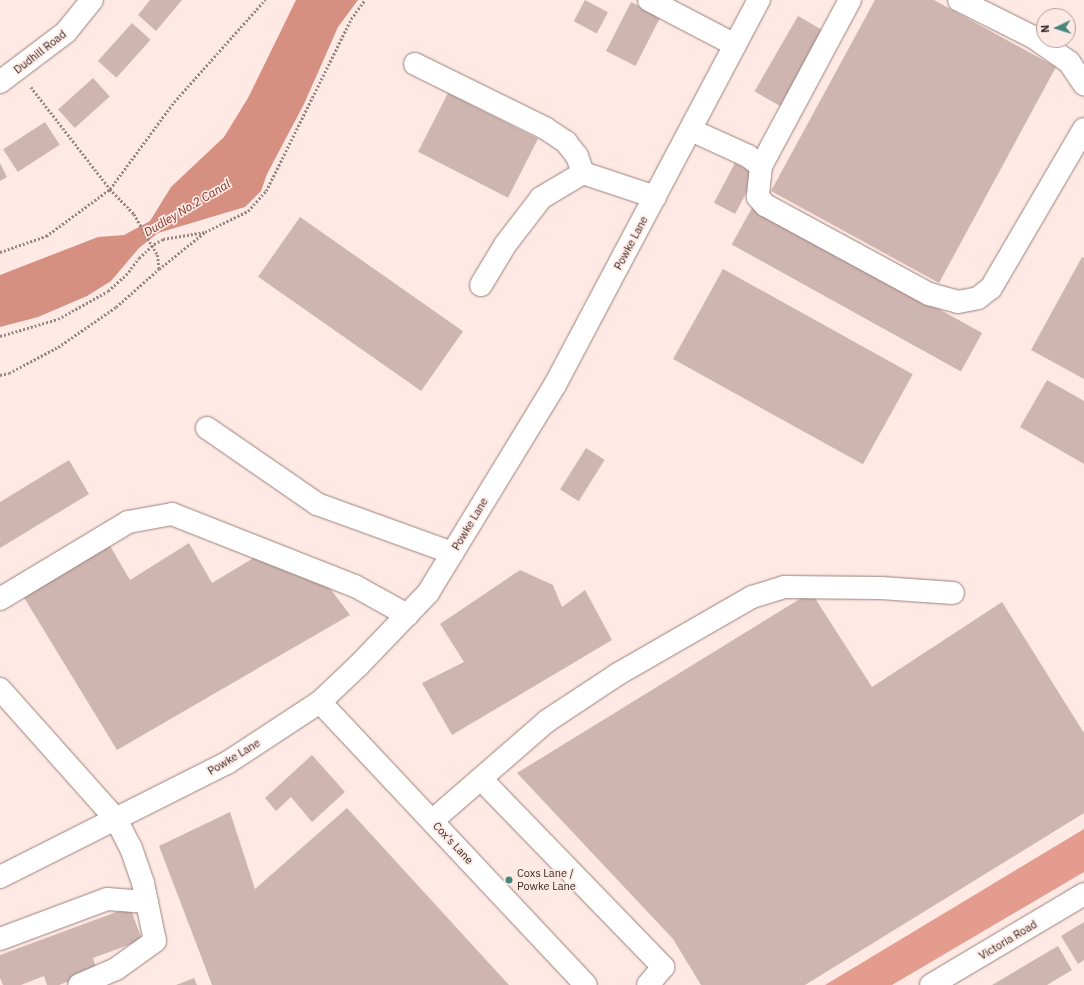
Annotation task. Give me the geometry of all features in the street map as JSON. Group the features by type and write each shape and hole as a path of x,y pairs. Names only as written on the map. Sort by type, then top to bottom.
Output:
{"street":[{"name":"Dudhill Road","path":"8,77 66,32 92,0"},
{"path":"649,0 735,45"},
{"name":"Powke Lane","path":"0,876 227,763 320,702 359,665 428,593 555,385 759,0"},
{"path":"850,0 761,166 758,197 765,205 929,294 958,302 978,298 990,288 1084,129"},
{"path":"959,0 1034,37 1069,62 1084,84"},
{"path":"415,64 545,128 566,142 578,156 583,173"},
{"path":"691,130 748,156 761,166"},
{"path":"481,285 505,245 541,198 583,173 655,197"},
{"path":"207,428 317,504 452,553"},
{"path":"0,599 128,522 172,514 355,586 407,615"},
{"path":"432,821 547,721 618,674 752,597 784,587 881,588 953,593"},
{"path":"0,689 116,819 131,848 143,883 155,941 116,969 104,980 79,985"},
{"name":"Cox's Lane","path":"320,702 586,985"},
{"path":"481,779 663,967 648,985"},
{"name":"Victoria Road","path":"931,985 1084,894"},
{"path":"0,939 107,899 147,902"}],"path":[{"path":"0,252 46,236 110,190 174,102 265,0"},
{"path":"0,375 9,373 58,347 116,307 159,269 205,232 248,211 266,191 351,19 366,0"},
{"path":"8,77 29,84 110,190 134,214 157,254 159,269"},
{"path":"0,336 58,319 108,291 126,275 139,258 154,244 163,240 205,232"}],"shaded area":[{"path":"1084,829 1084,872 892,985 825,985"}],"water":[{"name":"Dudley No.2 Canal","path":"296,0 358,0 338,27 304,104 267,174 261,191 245,207 158,233 139,248 111,281 87,296 38,317 0,327 0,275 98,237 124,235 150,221 171,187 224,137 248,98"}],"building":[{"path":"150,0 182,0 156,31 138,15"},
{"path":"585,0 608,12 597,33 574,21"},
{"path":"875,0 934,0 1056,67 939,283 771,191"},
{"path":"631,2 660,17 635,66 606,51"},
{"path":"798,16 824,31 780,106 754,91"},
{"path":"132,23 151,40 116,78 98,61"},
{"path":"93,78 110,97 75,128 58,109"},
{"path":"448,93 538,139 508,198 418,152"},
{"path":"45,122 60,145 18,172 3,149"},
{"path":"0,163 7,177 0,181"},
{"path":"735,163 756,174 735,214 714,203"},
{"path":"753,206 982,333 961,372 732,244"},
{"path":"300,217 463,331 421,391 258,277"},
{"path":"1082,257 1084,258 1084,379 1031,350"},
{"path":"723,269 913,374 863,464 673,359"},
{"path":"1047,380 1084,401 1084,464 1020,427"},
{"path":"586,448 605,460 579,501 560,490"},
{"path":"69,460 89,494 0,548 0,502"},
{"path":"189,543 212,583 260,554 329,587 350,615 117,750 23,596 109,544 130,580"},
{"path":"520,570 553,585 562,607 585,590 612,640 452,735 422,683 464,662 440,624"},
{"path":"811,592 872,687 1002,602 1084,733 1084,813 805,985 701,985 673,939 517,773"},
{"path":"312,755 345,792 312,822 291,797 276,811 265,798"},
{"path":"347,808 509,985 212,985 159,846 230,812 255,889"},
{"path":"130,907 142,940 93,958 97,971 59,985 47,985 44,976 21,985 3,985 0,978 0,955"},
{"path":"1084,922 1084,960 1078,964 1061,936"},
{"path":"1058,946 1072,970 1047,985 992,985"},
{"path":"194,978 197,985 176,985"}],"place":[{"name":"Coxs Lane / Powke Lane","path":"509,880"}]}
